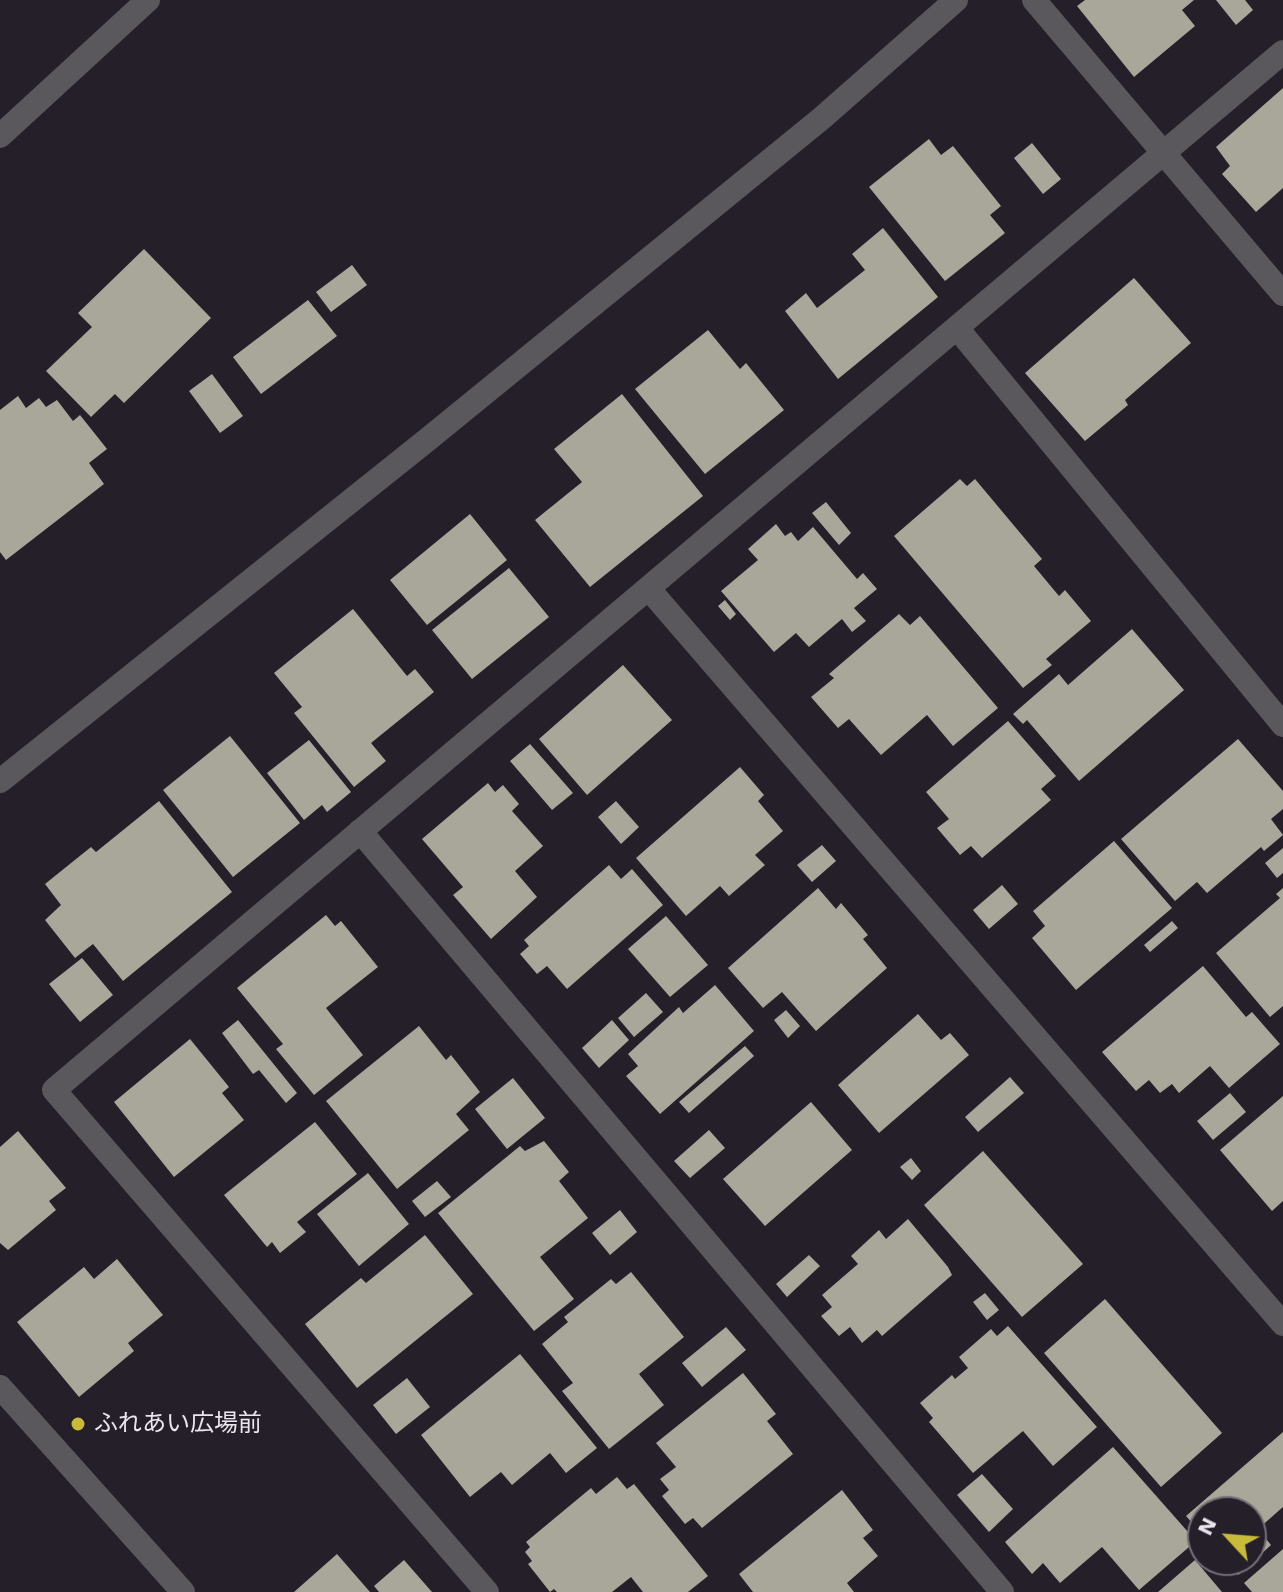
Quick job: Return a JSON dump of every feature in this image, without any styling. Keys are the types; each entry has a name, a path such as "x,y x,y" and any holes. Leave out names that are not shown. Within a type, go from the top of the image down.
{"street":[{"path":"0,136 148,0"},
{"path":"0,781 822,118 956,0"},
{"path":"1034,0 1283,294"},
{"path":"487,1592 54,1090 1283,52"},
{"path":"957,328 1283,725"},
{"path":"648,588 1283,1324"},
{"path":"360,831 1002,1592"},
{"path":"0,1387 183,1592"}],"building":[{"path":"1085,0 1194,0 1182,10 1195,26 1134,77 1077,6"},
{"path":"1216,0 1245,0 1253,10 1236,25"},
{"path":"1283,88 1283,188 1256,212 1222,174 1230,166 1216,147"},
{"path":"929,139 941,155 953,146 1001,206 990,215 1005,233 945,281 869,187"},
{"path":"1032,143 1061,179 1043,194 1014,158"},
{"path":"883,228 938,297 838,379 785,311 806,293 817,308 865,270 852,254"},
{"path":"144,249 211,318 124,403 115,394 91,417 46,371 92,327 78,313"},
{"path":"352,265 367,285 331,312 316,292"},
{"path":"1134,278 1191,343 1125,400 1128,405 1085,441 1025,373"},
{"path":"308,300 337,336 261,394 233,357"},
{"path":"708,330 740,369 746,363 784,410 705,474 635,389"},
{"path":"212,374 243,416 220,433 189,391"},
{"path":"622,394 703,496 590,587 535,520 582,482 554,449"},
{"path":"18,396 26,408 39,398 46,407 57,400 73,421 80,415 107,449 89,463 104,484 6,560 0,552 0,410"},
{"path":"960,479 967,486 975,479 1042,559 1034,566 1059,596 1065,590 1091,621 1046,659 1052,665 1023,688 894,536"},
{"path":"826,502 851,533 839,545 812,513"},
{"path":"470,514 507,560 427,625 390,580"},
{"path":"776,524 785,536 791,532 798,541 813,527 857,579 863,573 877,589 854,608 866,621 852,632 842,619 809,647 796,633 774,652 721,591 758,560 748,549"},
{"path":"509,568 549,617 472,679 432,630"},
{"path":"725,600 736,614 730,620 718,606"},
{"path":"353,609 407,676 415,669 434,692 371,743 386,761 354,787 294,713 302,707 274,673"},
{"path":"899,614 910,625 920,616 998,708 953,746 927,715 881,755 849,719 838,728 811,697 834,678 829,674"},
{"path":"1132,629 1184,690 1079,781 1027,720 1023,724 1013,714 1059,674 1068,685"},
{"path":"623,665 672,720 587,795 539,739"},
{"path":"1008,721 1056,776 1041,789 1051,800 982,858 971,846 960,855 937,828 949,819 926,792"},
{"path":"230,736 300,823 233,877 163,790"},
{"path":"1238,739 1283,791 1283,809 1271,819 1283,835 1264,851 1261,847 1207,893 1197,882 1175,901 1121,839"},
{"path":"309,740 351,792 327,812 322,805 304,820 267,773"},
{"path":"530,744 573,793 552,810 510,761"},
{"path":"740,767 764,795 758,801 783,831 755,855 765,865 729,896 720,886 686,916 636,858"},
{"path":"488,783 495,792 503,785 519,804 512,811 543,846 515,871 537,897 491,939 453,895 463,887 422,839"},
{"path":"159,801 232,892 123,981 93,944 75,958 45,920 61,905 45,884 91,847 96,852"},
{"path":"616,801 639,827 621,844 598,817"},
{"path":"1114,841 1172,908 1076,990 1032,938 1045,926 1033,911"},
{"path":"822,845 836,861 812,882 797,865"},
{"path":"1283,848 1283,873 1277,878 1265,863"},
{"path":"609,865 621,879 632,869 663,905 567,989 547,966 537,974 520,954 529,946 524,940"},
{"path":"1002,885 1018,904 989,929 973,910"},
{"path":"818,888 836,909 841,903 868,935 863,939 887,968 816,1031 782,992 763,1008 728,968"},
{"path":"1283,888 1283,1006 1270,1017 1216,953 1280,898 1276,894"},
{"path":"326,915 335,926 341,921 378,967 326,1008 363,1055 314,1095 276,1049 283,1044 237,988"},
{"path":"666,916 708,965 670,997 628,949"},
{"path":"1172,921 1178,928 1150,952 1144,945"},
{"path":"82,958 113,995 80,1022 49,984"},
{"path":"1203,966 1246,1017 1252,1012 1280,1044 1229,1088 1210,1066 1179,1093 1172,1084 1160,1093 1149,1080 1136,1091 1102,1052"},
{"path":"715,985 754,1031 660,1114 626,1076 638,1066 628,1054 679,1007 683,1013"},
{"path":"646,993 663,1012 634,1037 618,1018"},
{"path":"786,1010 800,1026 788,1038 774,1020"},
{"path":"918,1014 941,1040 950,1033 969,1055 879,1133 838,1085"},
{"path":"238,1020 297,1093 286,1103 259,1070 253,1074 222,1033"},
{"path":"612,1020 629,1040 599,1068 582,1048"},
{"path":"419,1026 446,1060 451,1055 480,1092 456,1114 469,1130 397,1189 326,1101"},
{"path":"190,1039 229,1087 222,1093 244,1120 174,1177 114,1102"},
{"path":"745,1046 754,1056 689,1113 679,1102"},
{"path":"1010,1077 1024,1093 978,1132 965,1117"},
{"path":"513,1078 545,1118 507,1149 475,1109"},
{"path":"1230,1093 1246,1112 1213,1140 1197,1121"},
{"path":"1283,1096 1283,1201 1272,1211 1220,1150"},
{"path":"811,1102 852,1150 765,1226 723,1179"},
{"path":"315,1122 357,1174 297,1222 306,1232 280,1253 272,1242 267,1247 224,1195"},
{"path":"709,1130 725,1148 690,1178 674,1161"},
{"path":"18,1131 66,1188 49,1201 56,1210 8,1250 0,1243 0,1147"},
{"path":"544,1141 569,1172 559,1181 588,1218 540,1257 574,1299 534,1331 438,1213 520,1146 525,1151"},
{"path":"983,1151 1083,1264 1022,1317 924,1205"},
{"path":"911,1158 921,1171 912,1180 900,1167"},
{"path":"368,1173 409,1224 359,1266 317,1214"},
{"path":"437,1181 451,1197 425,1217 412,1201"},
{"path":"620,1210 637,1232 610,1255 592,1233"},
{"path":"908,1219 952,1275 882,1336 877,1330 862,1343 850,1327 839,1336 821,1316 832,1307 822,1295 858,1264 851,1256 879,1230 886,1239"},
{"path":"425,1235 473,1294 357,1388 305,1324 361,1278 366,1283"},
{"path":"809,1255 820,1266 787,1297 776,1284"},
{"path":"117,1259 163,1315 128,1343 134,1351 79,1397 17,1322 84,1267 94,1279"},
{"path":"631,1272 684,1337 639,1374 664,1405 609,1449 562,1391 573,1383 542,1344 568,1322 564,1317 611,1279 616,1284"},
{"path":"985,1293 999,1310 987,1320 973,1302"},
{"path":"1105,1299 1222,1433 1161,1487 1044,1353"},
{"path":"1008,1326 1097,1427 1053,1466 1023,1431 973,1473 929,1422 933,1418 920,1403 952,1375 955,1379 968,1368 959,1357 991,1329 997,1336"},
{"path":"726,1327 746,1350 702,1387 682,1363"},
{"path":"520,1354 597,1448 566,1473 550,1453 512,1485 501,1472 470,1497 421,1435"},
{"path":"743,1373 776,1414 767,1421 793,1454 702,1528 693,1518 685,1524 662,1496 669,1490 660,1479 676,1467 656,1443"},
{"path":"407,1378 430,1407 396,1434 373,1405"},
{"path":"1283,1432 1283,1507 1267,1521 1267,1496 1209,1496"},
{"path":"1113,1447 1187,1531 1187,1549 1139,1590 1102,1547 1060,1583 1043,1563 1032,1574 1005,1542"},
{"path":"982,1474 1013,1509 989,1532 957,1495"},
{"path":"617,1477 627,1489 634,1484 708,1576 688,1592 643,1592 631,1577 612,1592 557,1592 554,1589 550,1592 528,1564 532,1561 525,1552 530,1547 526,1542 591,1488 596,1494"},
{"path":"842,1490 873,1530 863,1538 878,1556 847,1583 854,1592 753,1592 739,1574"},
{"path":"1283,1549 1283,1592 1252,1592 1244,1583 1252,1576 1267,1576 1267,1563"},
{"path":"337,1554 370,1592 294,1592"},
{"path":"404,1560 432,1592 379,1592 374,1586"},
{"path":"1187,1567 1187,1576 1208,1576 1222,1592 1158,1592"}],"place":[{"name":"ふれあい広場前","path":"78,1424"}]}
